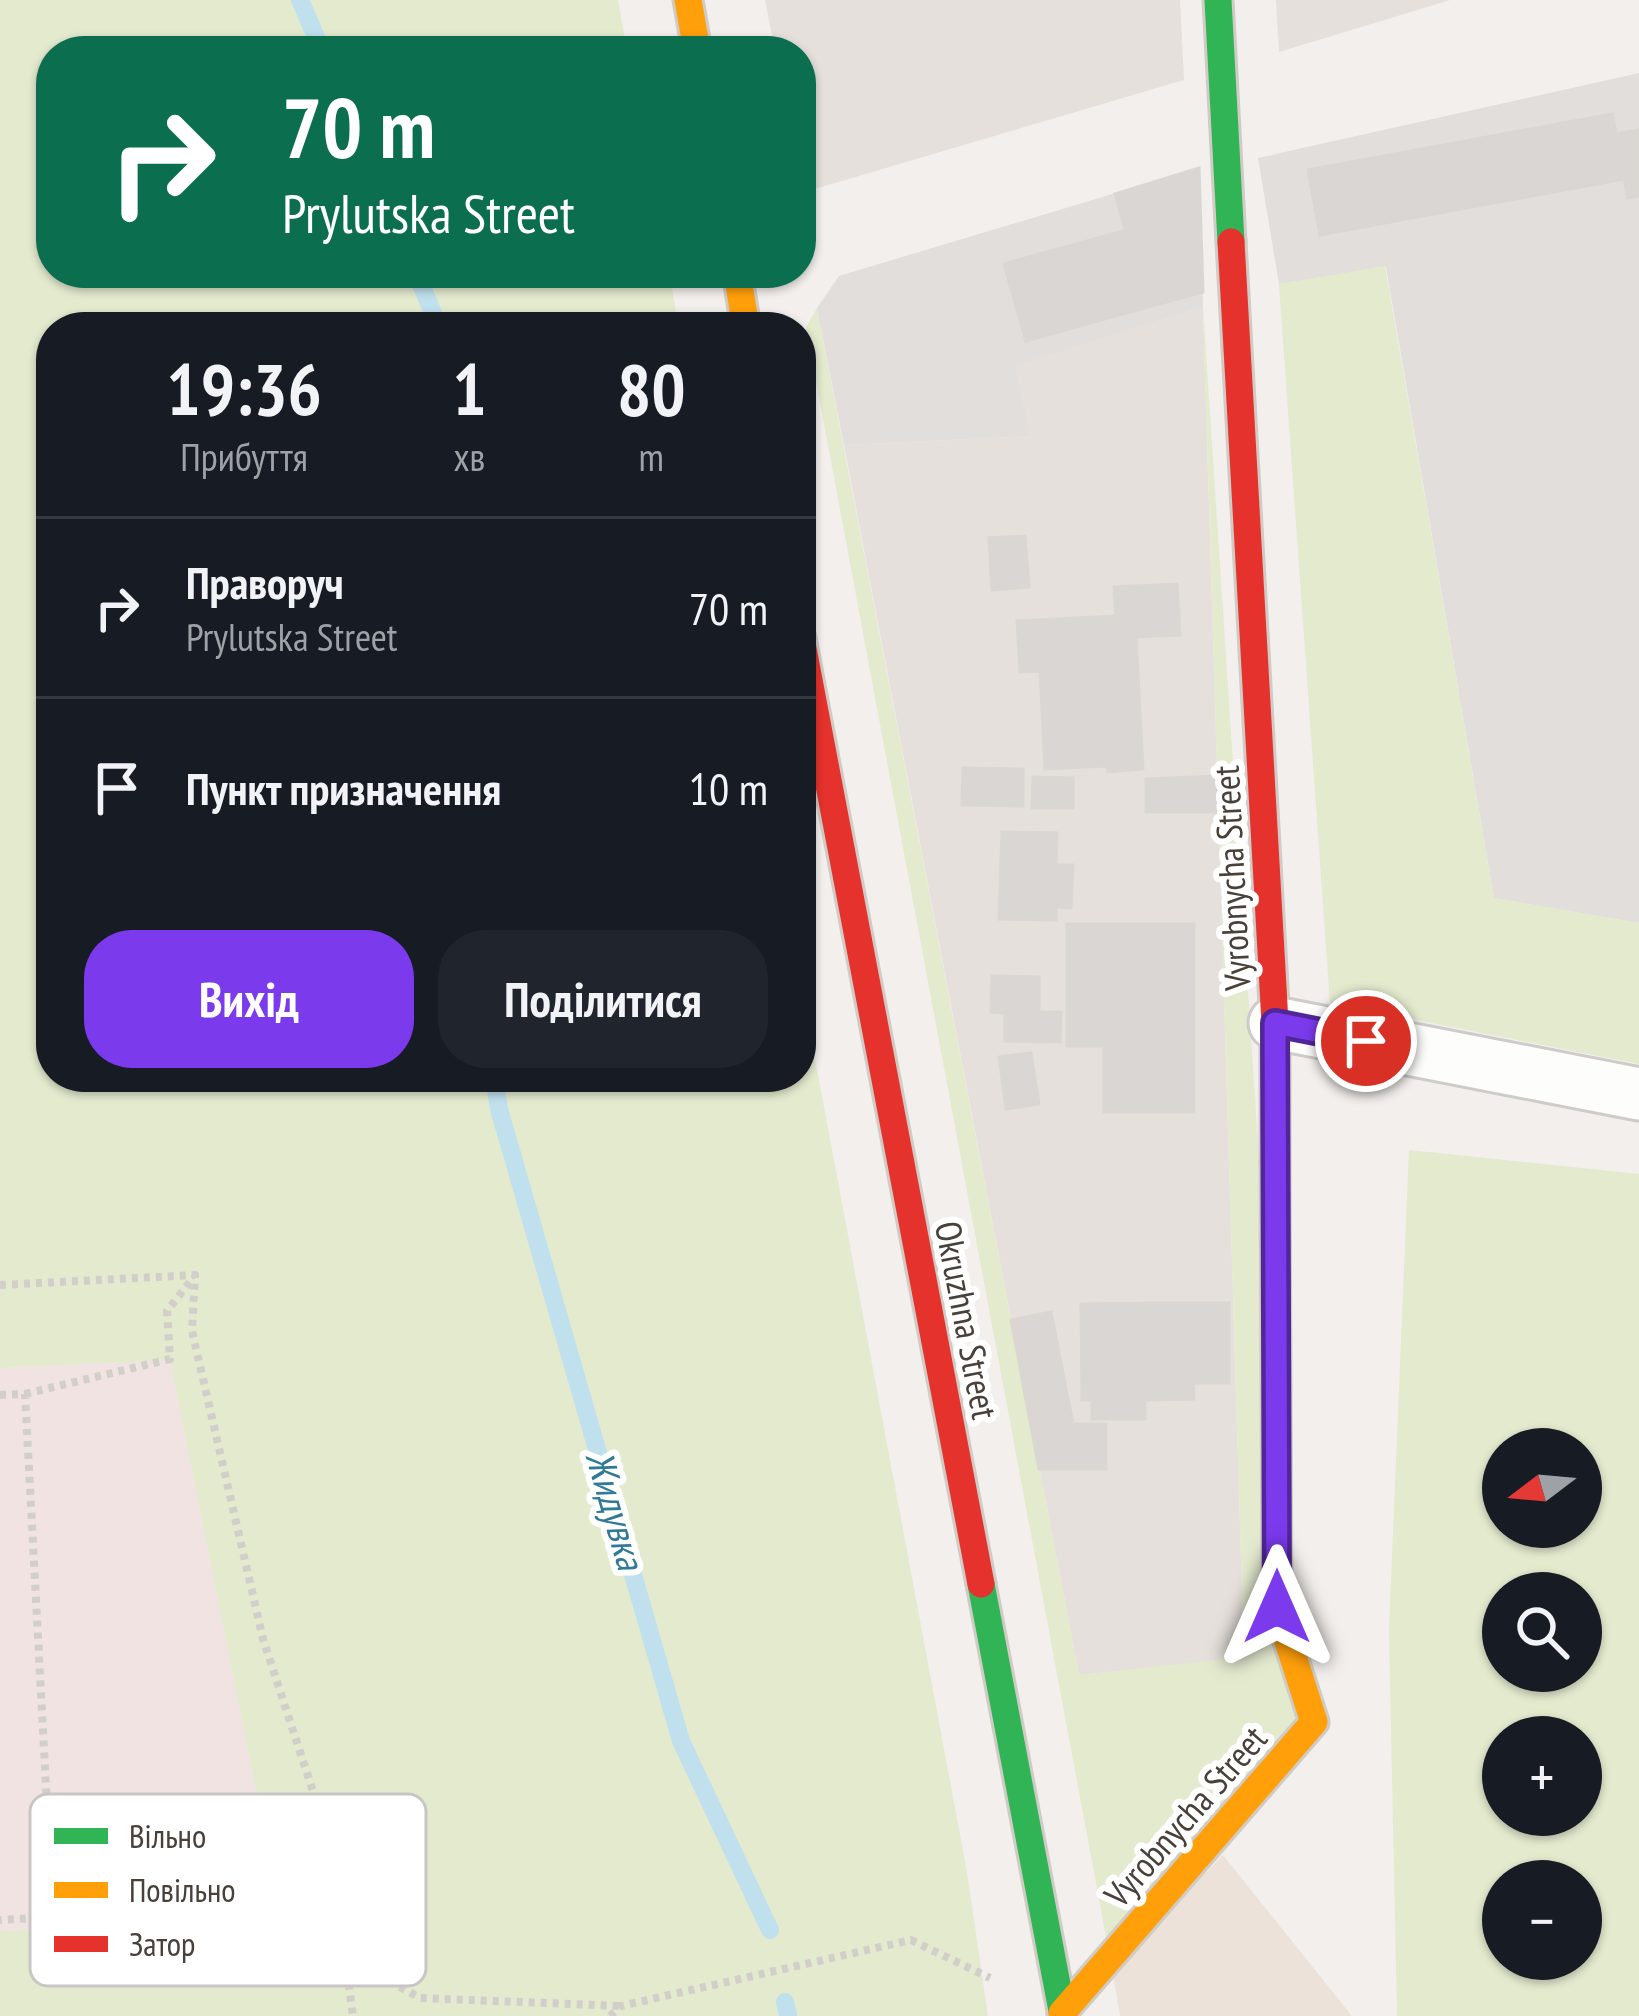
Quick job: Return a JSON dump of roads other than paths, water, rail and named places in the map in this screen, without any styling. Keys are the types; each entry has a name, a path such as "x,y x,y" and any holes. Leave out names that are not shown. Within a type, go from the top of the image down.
{"street":[{"path":"688,0 694,36"},
{"name":"Vyrobnycha Street","path":"1062,2015 1314,1721 1277,1607 1275,1023 1219,0"},
{"name":"Okruzhna Street","path":"816,717 1062,2015"},
{"path":"1275,1023 1639,1094"}],"waterway":[{"name":"Жидувка","path":"300,0 316,36"},
{"name":"Жидувка","path":"422,288 433,312"},
{"name":"Жидувка","path":"496,1092 681,1741 770,1930"},
{"name":"Жидувка","path":"785,2002 788,2016"}]}
